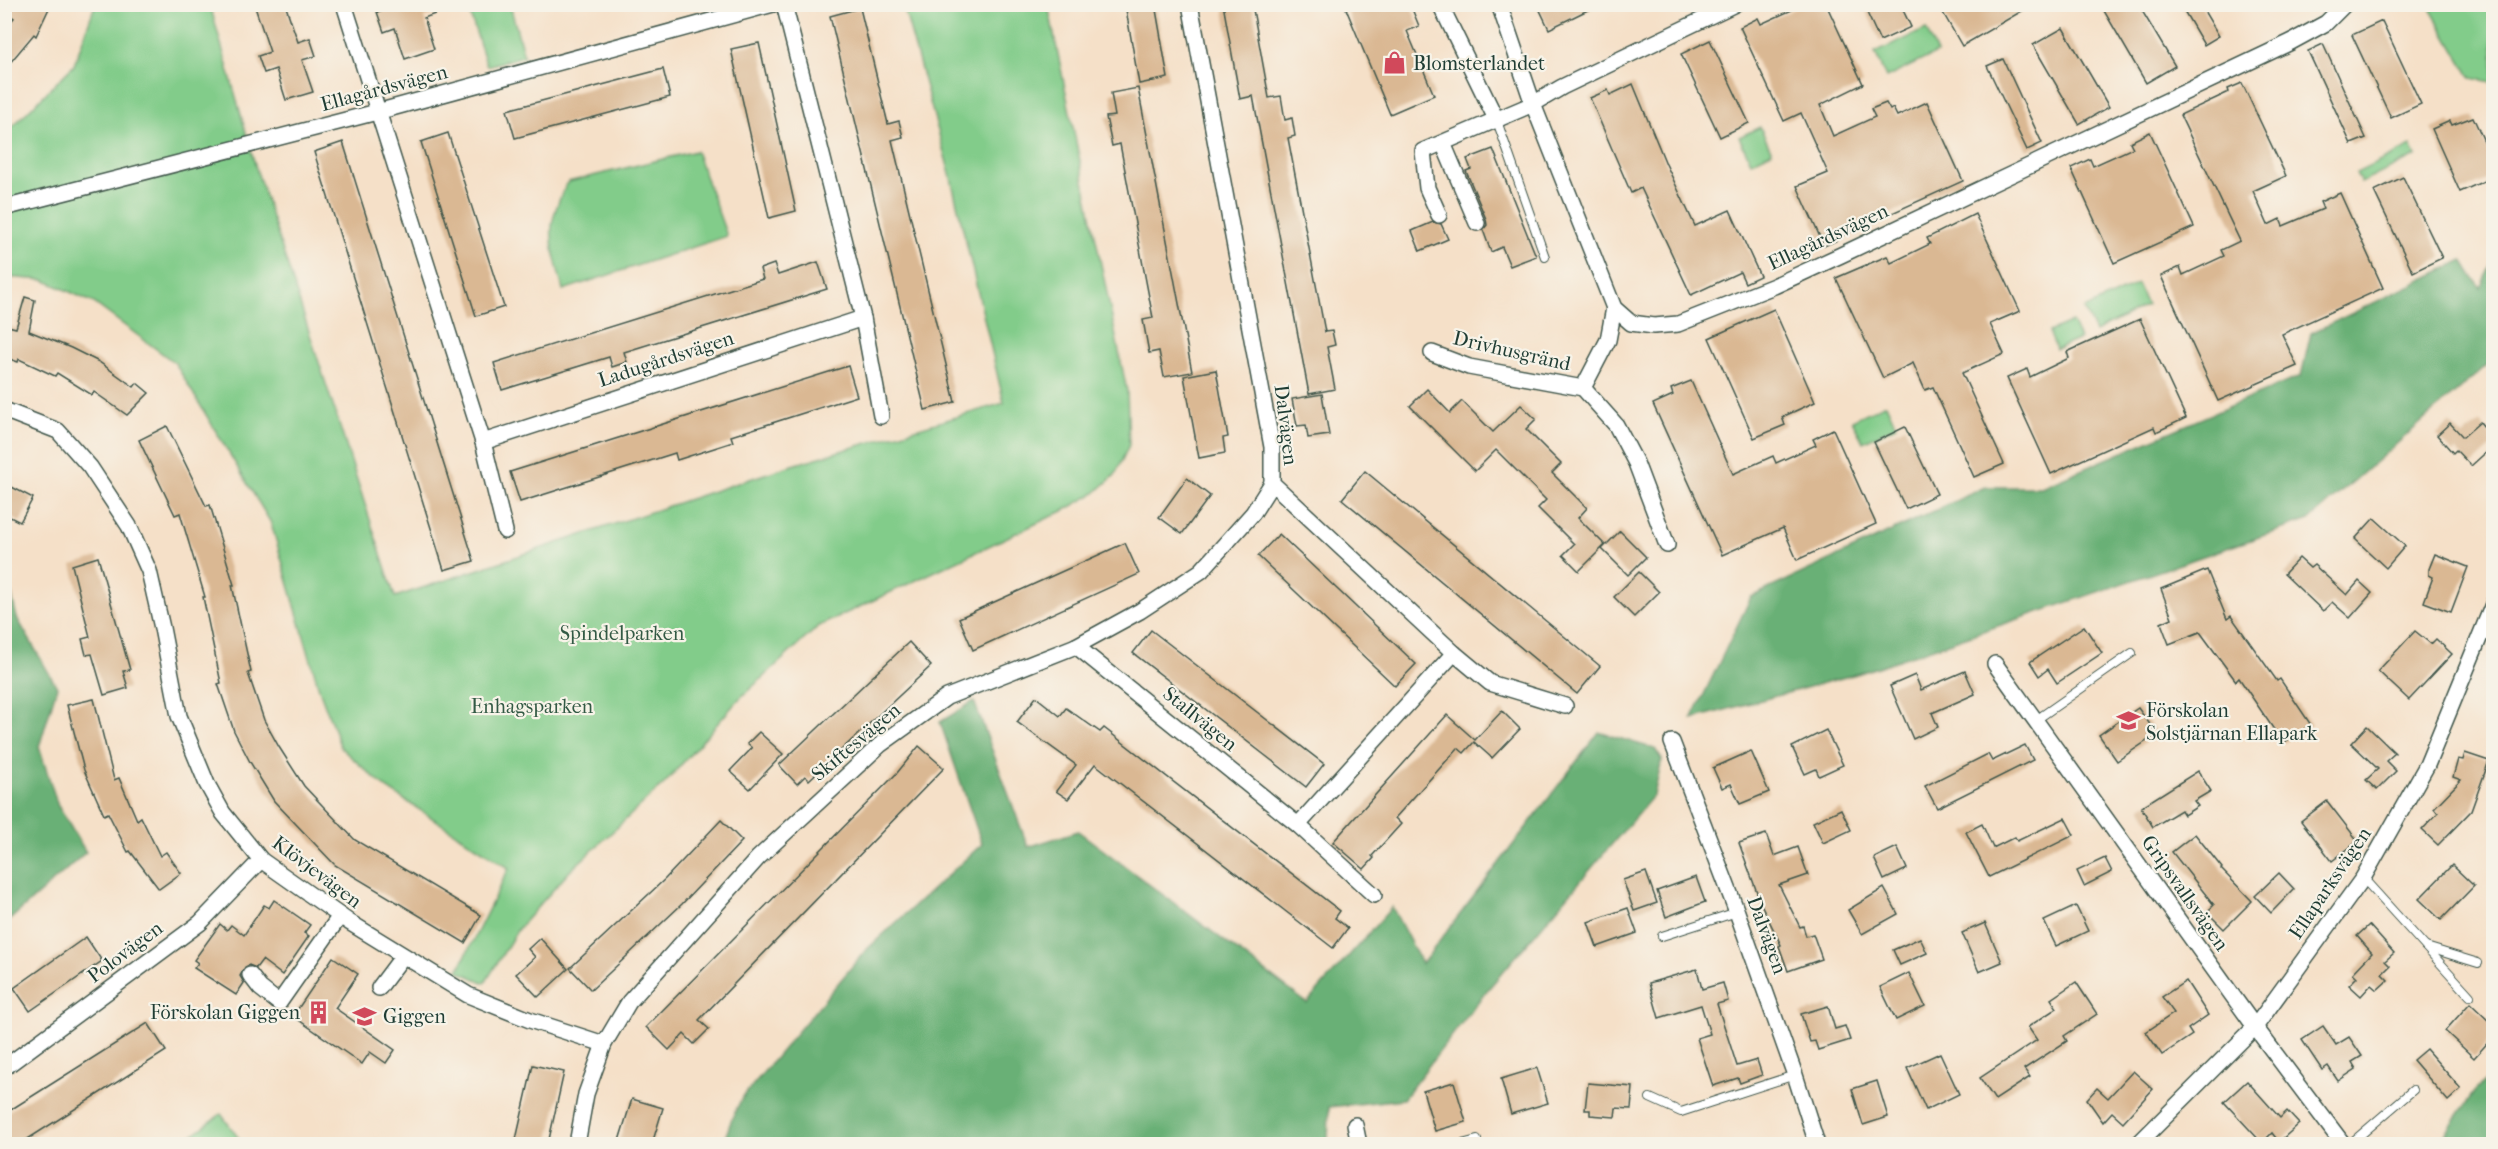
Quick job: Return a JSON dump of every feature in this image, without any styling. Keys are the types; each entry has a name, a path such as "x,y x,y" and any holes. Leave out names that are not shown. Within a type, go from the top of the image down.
{"street":[{"path":"344,4 483,441 505,531"},
{"name":"Ellagårdsvägen","path":"4,208 377,112 773,4"},
{"path":"784,4 863,318 881,416"},
{"name":"Dalvägen","path":"1190,4 1272,447 1272,483 1454,653 1490,683 1565,706"},
{"path":"1440,4 1497,121"},
{"path":"1499,4 1533,104 1614,308"},
{"path":"1439,215 1427,188 1423,151 1497,121 1562,87 1735,4"},
{"name":"Ellagårdsvägen","path":"1614,308 1631,323 1654,326 1678,324 1774,286 2291,42 2326,22 2345,4"},
{"path":"1443,143 1477,223"},
{"name":"Drivhusgränd","path":"1584,388 1608,340 1614,308"},
{"name":"Ladugårdsvägen","path":"483,441 863,318"},
{"name":"Drivhusgränd","path":"1432,353 1469,367 1584,388 1616,424 1636,463 1667,545"},
{"name":"Klövjevägen","path":"4,410 58,431 90,467 129,526 148,571 179,716 207,784 224,813 261,860 340,916 468,995 530,1020 604,1044"},
{"name":"Skiftesvägen","path":"577,1144 586,1094 604,1044 629,1002 758,858 880,745 947,697 1076,646 1140,611 1201,571 1253,513 1272,483"},
{"name":"Ellaparksvägen","path":"2138,1144 2255,1027 2363,878 2427,765 2493,602"},
{"name":"Stallvägen","path":"1076,646 1298,825 1374,895"},
{"path":"1298,825 1454,653"},
{"name":"Gripsvallsvägen","path":"1995,664 2255,1027 2343,1144"},
{"name":"Dalvägen","path":"1672,742 1737,912 1817,1144"},
{"name":"Polovägen","path":"4,1068 200,923 261,860"},
{"path":"250,975 260,988 279,1003 340,916"},
{"path":"379,988 403,956"},
{"path":"1355,1125 1359,1144"}],"lane":[{"path":"1497,121 1545,257"},
{"path":"2036,720 2132,652"},
{"path":"2363,878 2470,996"},
{"path":"1662,936 1737,912"},
{"path":"2424,946 2478,963"},
{"path":"1650,1098 1681,1112 1795,1075"},
{"path":"2350,1144 2413,1090"},
{"path":"1462,1144 1477,1140"}],"green space":[{"name":"Enhagsparken","path":"95,5 210,5 256,168 395,597 786,467 1004,403 950,174 903,5 1048,5 1127,391 1129,445 1115,475 1095,493 1065,510 819,626 739,699 666,782 570,871 518,929 485,983 458,971 509,868 386,788 341,748 320,692 271,523 175,363 94,303 44,280 5,277 5,134 74,65"},
{"path":"467,5 510,5 524,56 487,66"},
{"path":"2428,5 2493,5 2493,82 2471,78"},
{"path":"1926,29 1937,53 1886,78 1875,53"},
{"path":"1760,127 1772,152 1751,162 1739,137"},
{"path":"2411,146 2416,156 2361,183 2356,173"},
{"path":"696,151 727,236 563,290 553,247 552,224 568,182"},
{"path":"2463,260 2480,288 2493,261 2493,360 2309,520 1860,673 1692,719 1751,597 1985,487 2041,487 2301,376 2311,333"},
{"path":"2137,284 2147,305 2095,332 2084,309"},
{"path":"2072,322 2080,339 2056,349 2049,332"},
{"path":"1886,404 1896,426 1863,442 1852,420"},
{"path":"5,568 17,618 57,687 39,747 58,806 86,852 5,924"},
{"path":"974,701 1028,847 1078,831 1307,1003 1392,907 1422,964 1599,732 1655,749 1662,760 1654,795 1484,994 1403,1099 1329,1107 1328,1144 723,1144 742,1098 865,951 982,844 940,722"},
{"path":"2493,1073 2493,1144 2438,1144 2474,1092"},
{"path":"221,1114 243,1144 180,1144"}],"building":[{"path":"4,4 51,4 36,36 34,34 4,70 4,29 14,18 4,11"},
{"path":"254,4 285,4 298,42 310,38 316,56 302,60 313,92 286,100 276,69 264,73 258,56 270,52"},
{"path":"387,4 454,4 454,7 424,18 434,49 405,59 395,28 384,32 377,12 388,8"},
{"path":"1125,4 1155,4 1168,78 1139,84"},
{"path":"1223,4 1252,4 1269,98 1281,96 1285,120 1292,118 1295,136 1288,138 1325,332 1332,331 1335,345 1327,347 1335,389 1309,394 1253,96 1240,99"},
{"name":"Blomsterlandet","path":"1344,4 1410,4 1419,26 1407,31 1434,95 1390,114"},
{"path":"1537,4 1600,4 1549,29"},
{"path":"1805,4 1826,4 1863,84 1820,105 1833,136 1875,117 1871,109 1886,103 1890,110 1893,108 1897,116 1927,102 1963,181 1824,246 1797,186 1828,173 1801,113 1784,121 1740,27 1758,18 1761,24"},
{"path":"1863,4 1900,4 1911,27 1880,41"},
{"path":"1938,4 2034,4 1962,46"},
{"path":"2100,4 2138,4 2175,66 2146,83"},
{"path":"2180,4 2200,4 2219,36 2204,45"},
{"path":"860,8 888,124 899,121 903,137 892,140 955,402 925,410 830,16"},
{"path":"2382,21 2421,104 2391,118 2352,35"},
{"path":"2063,28 2109,107 2079,124 2033,45"},
{"path":"1710,40 1749,123 1720,137 1681,54"},
{"path":"759,43 796,211 769,218 731,49"},
{"path":"2323,44 2366,138 2351,144 2308,51"},
{"path":"2003,59 2042,143 2027,150 1987,66"},
{"path":"663,69 670,97 515,138 507,110"},
{"path":"2242,83 2286,176 2253,191 2268,225 2280,219 2283,226 2323,209 2320,202 2340,193 2383,288 2282,334 2297,366 2218,401 2161,276 2180,267 2183,275 2224,256 2221,250 2240,241 2180,115 2229,92 2228,89"},
{"path":"1633,84 1695,226 1730,210 1760,276 1745,283 1740,272 1691,295 1641,188 1631,193 1590,98 1608,90 1610,95"},
{"path":"1138,88 1192,372 1164,377 1159,351 1149,353 1143,320 1153,318 1120,144 1112,146 1106,117 1115,116 1111,93"},
{"path":"2473,117 2493,161 2493,177 2460,192 2432,129 2450,121 2452,125"},
{"path":"2150,132 2194,227 2114,263 2071,168 2090,159 2093,166 2133,148 2130,142"},
{"path":"448,133 504,307 476,316 421,142"},
{"path":"343,142 474,561 444,570 314,152"},
{"path":"1493,149 1536,256 1510,266 1502,247 1491,252 1483,230 1487,225 1486,219 1466,171 1471,169 1467,159"},
{"path":"2403,177 2442,258 2413,272 2374,191"},
{"path":"1975,214 2020,311 1990,324 2004,354 1962,373 2004,464 1974,477 1933,387 1925,390 1913,363 1883,378 1836,278 1887,256 1891,263 1930,244 1927,238"},
{"path":"1433,222 1441,224 1448,239 1420,251 1412,231"},
{"path":"818,262 827,289 624,352 627,362 612,367 609,357 502,390 494,363 763,279 760,269 774,264 778,275"},
{"path":"25,297 35,300 29,331 99,362 134,387 137,383 149,393 127,415 94,392 92,395 57,373 55,376 19,359 18,362 4,357 4,325 16,328"},
{"path":"1774,309 1815,402 1782,417 1785,425 1754,438 1709,338"},
{"path":"2140,319 2186,418 2156,432 2154,427 2051,474 2007,378 2027,369 2030,377 2069,358 2067,352"},
{"path":"848,366 857,396 731,436 733,442 677,460 675,453 520,502 510,472"},
{"path":"1216,370 1228,437 1223,438 1225,453 1199,458 1184,376"},
{"path":"1691,381 1733,474 1773,456 1776,463 1816,445 1813,439 1833,429 1876,524 1797,560 1783,528 1722,555 1653,404 1673,395 1671,389"},
{"path":"1427,389 1450,413 1462,401 1493,432 1521,405 1536,419 1526,429 1561,464 1552,473 1587,508 1578,518 1605,545 1579,571 1563,555 1574,544 1538,508 1546,500 1496,450 1475,471 1410,406"},
{"path":"1322,394 1329,435 1308,438 1306,425 1297,426 1292,399"},
{"path":"2480,422 2493,438 2493,446 2471,466 2456,450 2453,453 2437,435 2450,423 2463,437"},
{"path":"167,426 206,506 210,505 234,585 232,585 251,672 248,673 264,720 279,747 304,786 355,840 481,915 465,943 335,865 274,801 250,762 234,731 218,684 221,683 203,597 205,597 180,513 175,515 139,440"},
{"path":"1905,427 1937,494 1906,509 1874,442"},
{"path":"1365,471 1600,666 1577,694 1342,499"},
{"path":"1187,478 1210,496 1182,534 1159,517"},
{"path":"4,483 33,498 20,522 4,514"},
{"path":"2374,518 2405,546 2386,568 2355,539"},
{"path":"1620,531 1646,557 1628,575 1602,549"},
{"path":"1279,534 1416,664 1395,686 1258,556"},
{"path":"1125,543 1139,574 973,650 959,618"},
{"path":"2435,554 2468,567 2451,612 2424,602 2433,577 2429,575 2429,569"},
{"path":"98,557 130,670 123,671 128,688 104,695 92,654 86,655 82,639 90,637 72,565"},
{"path":"2299,558 2310,568 2314,565 2347,595 2359,581 2372,593 2350,618 2332,602 2323,611 2284,574"},
{"path":"2207,570 2227,619 2231,616 2277,681 2280,679 2311,725 2283,743 2239,678 2236,681 2200,632 2169,644 2161,623 2172,618 2161,589"},
{"path":"1639,572 1659,592 1634,617 1614,597"},
{"path":"2084,626 2102,653 2057,683 2048,669 2039,676 2030,662"},
{"path":"1151,630 1324,764 1306,787 1133,653"},
{"path":"2415,631 2431,644 2436,639 2452,654 2409,700 2378,671"},
{"path":"909,642 931,666 809,780 805,776 797,784 779,765"},
{"path":"1965,671 1975,694 1932,713 1938,727 1913,739 1890,686 1915,675 1921,690"},
{"path":"1036,697 1060,716 1066,708 1100,732 1104,728 1340,911 1335,918 1348,928 1333,948 1095,764 1068,799 1056,791 1076,765 1017,722"},
{"path":"94,699 114,780 119,778 137,820 141,817 160,856 166,852 181,873 159,889 130,851 128,852 108,813 104,815 84,770 67,705"},
{"path":"2138,708 2157,734 2117,761 2099,735"},
{"path":"1502,711 1520,729 1492,758 1474,742 1464,753 1458,748 1395,818 1401,824 1372,856 1374,858 1364,869 1333,842 1447,715 1475,740"},
{"path":"2367,726 2395,753 2386,761 2396,771 2377,790 2366,780 2378,769 2351,743"},
{"path":"1826,730 1843,765 1819,776 1816,769 1805,774 1792,747"},
{"path":"759,732 783,754 750,789 730,771 752,748 747,744"},
{"path":"2025,745 2033,760 1937,808 1925,786 1988,754 1992,761"},
{"path":"919,746 944,768 699,1020 709,1029 694,1044 684,1034 669,1050 646,1027 897,773"},
{"path":"1751,751 1769,792 1740,804 1731,784 1722,788 1713,768"},
{"path":"2465,753 2489,761 2471,811 2438,845 2422,830 2438,813 2434,808 2461,780 2453,777 2458,759 2463,760"},
{"path":"2198,771 2211,791 2194,801 2198,806 2184,815 2181,810 2153,827 2141,807"},
{"path":"2327,801 2358,841 2332,861 2301,821"},
{"path":"1841,809 1851,830 1823,843 1813,822"},
{"path":"2065,818 2074,835 1989,877 1966,832 1982,824 1993,848 2015,837 2017,841"},
{"path":"721,820 742,841 682,904 591,990 570,968 665,879"},
{"path":"1766,834 1774,856 1798,847 1808,875 1779,885 1800,927 1803,926 1806,936 1813,934 1822,959 1788,971 1779,946 1781,945 1762,906 1739,843"},
{"path":"2195,834 2221,869 2252,901 2224,929 2207,912 2214,905 2172,852"},
{"path":"1897,847 1907,869 1884,880 1874,858"},
{"path":"2105,858 2112,872 2084,886 2077,871"},
{"path":"2452,865 2474,886 2441,920 2419,899"},
{"path":"1646,872 1657,903 1634,911 1623,880"},
{"path":"2279,873 2294,889 2271,913 2255,896"},
{"path":"1696,877 1705,902 1666,917 1657,891"},
{"path":"1884,888 1898,914 1862,934 1848,910"},
{"path":"274,900 310,925 304,933 309,936 282,975 262,960 256,968 249,965 245,967 240,976 244,983 236,995 194,968 198,963 194,960 220,924 227,930 231,925 244,935 264,905 269,908"},
{"path":"2076,906 2088,931 2056,946 2044,921"},
{"path":"1628,908 1637,933 1597,947 1588,922"},
{"path":"1985,923 2002,962 1979,972 1962,933"},
{"path":"2369,925 2394,953 2385,961 2390,966 2382,974 2388,980 2377,990 2371,985 2361,996 2349,985 2357,977 2353,973 2372,953 2357,936"},
{"path":"86,937 102,961 30,1011 14,988"},
{"path":"540,938 568,969 538,997 516,974 535,957 528,949"},
{"path":"1920,938 1927,953 1900,965 1893,950"},
{"name":"Förskolan Giggen","path":"333,957 358,974 335,1008 395,1050 386,1063 370,1052 362,1064 293,1016"},
{"path":"1697,969 1702,989 1723,983 1728,1001 1717,1004 1737,1066 1757,1060 1762,1075 1740,1083 1738,1078 1713,1086 1697,1038 1710,1034 1701,1005 1659,1018 1649,983"},
{"path":"1909,973 1925,1006 1896,1020 1880,987"},
{"path":"2186,981 2208,1015 2188,1029 2192,1035 2162,1055 2146,1032 2174,1013 2162,997"},
{"path":"2076,982 2097,1014 2064,1036 2067,1041 2024,1069 2030,1077 1995,1100 1980,1078 2037,1040 2028,1027 2057,1008 2051,999"},
{"path":"2470,1003 2493,1025 2493,1037 2474,1058 2445,1031"},
{"path":"1828,1006 1835,1029 1845,1026 1850,1040 1818,1050 1815,1041 1810,1042 1801,1014"},
{"path":"148,1023 166,1051 20,1144 4,1144 4,1114"},
{"path":"2323,1026 2336,1045 2349,1037 2362,1056 2352,1062 2356,1069 2338,1081 2328,1066 2322,1070 2302,1040"},
{"path":"2426,1049 2461,1089 2448,1101 2413,1060"},
{"path":"1940,1053 1959,1094 1926,1110 1907,1068"},
{"path":"533,1065 564,1072 548,1144 515,1144"},
{"path":"1537,1068 1548,1103 1511,1114 1501,1079"},
{"path":"2133,1071 2153,1089 2123,1122 2112,1112 2103,1122 2087,1099 2097,1088 2108,1098"},
{"path":"1877,1081 1888,1117 1863,1125 1852,1089"},
{"path":"2247,1081 2280,1118 2287,1111 2299,1124 2279,1142 2272,1133 2262,1143 2224,1102"},
{"path":"1454,1082 1466,1122 1435,1131 1423,1091"},
{"path":"1588,1083 1633,1087 1631,1109 1616,1108 1615,1117 1590,1115 1590,1110 1585,1110"},
{"path":"632,1099 663,1108 652,1144 618,1144"}],"place":[{"name":"Blomsterlandet","path":"1395,63"},
{"name":"Förskolan Solstjärnan Ellapark","path":"2128,721"},
{"name":"Förskolan Giggen","path":"318,1012"},
{"name":"Giggen","path":"365,1016"}],"park label":[{"name":"Spindelparken","path":"622,633"}]}
